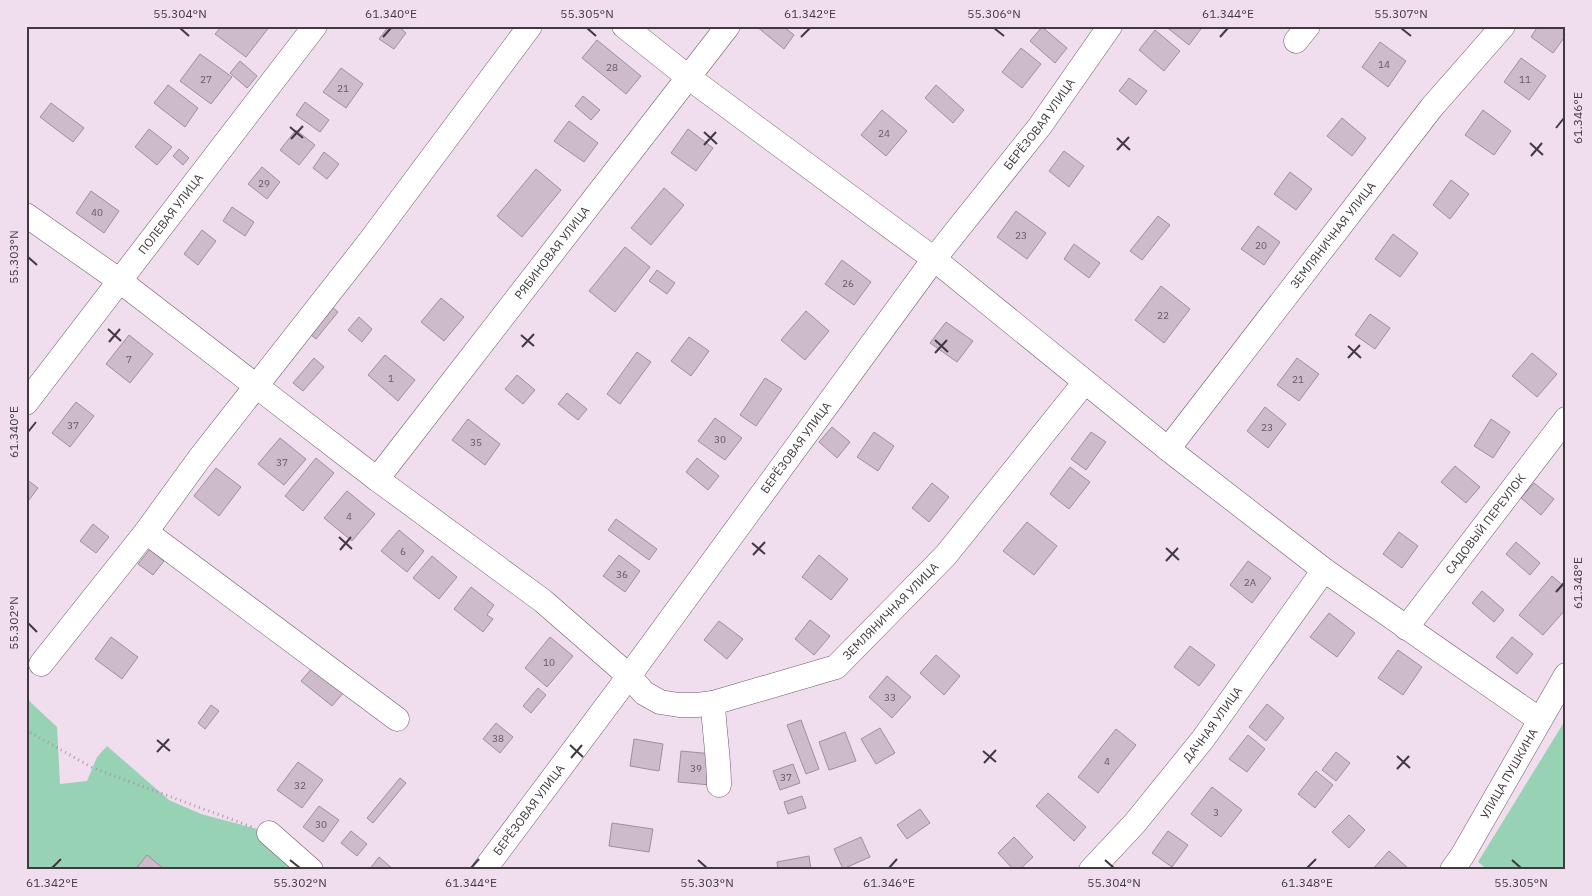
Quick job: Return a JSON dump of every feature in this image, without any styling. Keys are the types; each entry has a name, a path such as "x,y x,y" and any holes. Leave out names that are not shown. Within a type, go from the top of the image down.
{"street":[{"name":"ПОЛЕВАЯ УЛИЦА","path":"26,402 315,26"},
{"path":"41,664 146,532 199,459 370,241 530,26"},
{"path":"624,26 688,77 934,260 1168,449 1324,570 1540,720"},
{"name":"РЯБИНОВАЯ УЛИЦА","path":"377,479 728,26"},
{"name":"БЕРЁЗОВАЯ УЛИЦА","path":"484,870 629,676 934,260 1040,126 1110,26"},
{"name":"ЗЕМЛЯНИЧНАЯ УЛИЦА","path":"1168,449 1432,107 1503,26"},
{"name":"ЗЕМЛЯНИЧНАЯ УЛИЦА","path":"26,215 120,281 377,479 543,601 629,676 644,693 660,702 678,705 712,704 836,667 946,555 1085,382"},
{"name":"САДОВЫЙ ПЕРЕУЛОК","path":"1406,628 1566,419"},
{"path":"146,532 397,719"},
{"name":"ДАЧНАЯ УЛИЦА","path":"1091,870 1135,823 1203,739 1324,570"},
{"name":"УЛИЦА ПУШКИНА","path":"1452,870 1462,856 1566,675"},
{"path":"712,704 714,735 719,758 719,785"},
{"path":"270,833 311,870"}],"path":[{"path":"26,730 94,768 270,833"}],"green space":[{"path":"26,698 57,727 60,784 87,781 97,757 107,746 169,800 201,814 257,829 295,861 289,870 26,870"},
{"path":"1566,719 1566,870 1488,870 1478,862"}],"building":[{"path":"222,26 270,26 246,57 215,34"},
{"path":"389,26 398,26 406,33 394,49 379,39"},
{"path":"756,26 783,26 794,35 784,49"},
{"path":"1165,26 1203,26 1189,45"},
{"path":"1538,26 1564,26 1566,28 1566,35 1553,53 1531,37"},
{"path":"1042,27 1067,48 1055,63 1030,41"},
{"path":"1155,30 1180,51 1164,71 1139,50"},
{"path":"597,40 641,76 626,94 582,58"},
{"path":"1380,42 1406,61 1388,87 1362,67"},
{"path":"1021,48 1041,64 1022,88 1002,72"},
{"path":"200,54 232,77 211,104 180,81"},
{"path":"1521,58 1546,76 1529,100 1504,82"},
{"path":"240,61 257,76 247,88 230,73"},
{"path":"341,68 363,84 346,108 323,92"},
{"path":"1129,78 1147,91 1136,105 1119,91"},
{"path":"168,85 198,108 185,127 154,103"},
{"path":"936,85 964,110 953,123 925,98"},
{"path":"583,96 600,110 591,120 575,106"},
{"path":"305,102 329,120 320,132 296,115"},
{"path":"51,103 84,128 73,142 40,117"},
{"path":"882,110 907,131 886,156 861,135"},
{"path":"1483,110 1511,131 1494,155 1465,135"},
{"path":"1342,118 1366,138 1352,156 1327,136"},
{"path":"569,121 598,143 584,162 554,141"},
{"path":"149,129 172,147 157,165 135,147"},
{"path":"688,129 713,148 696,171 671,153"},
{"path":"296,130 315,145 299,165 280,150"},
{"path":"179,149 189,158 183,165 173,156"},
{"path":"1064,151 1084,166 1069,187 1049,171"},
{"path":"324,152 339,164 327,179 313,168"},
{"path":"262,167 280,182 267,199 248,184"},
{"path":"536,169 561,190 522,237 497,216"},
{"path":"1290,172 1312,189 1296,210 1274,194"},
{"path":"1451,180 1469,194 1450,219 1433,205"},
{"path":"664,188 684,205 651,245 631,228"},
{"path":"91,191 119,211 104,233 76,213"},
{"path":"232,207 254,222 245,236 223,221"},
{"path":"1016,211 1046,233 1027,259 997,237"},
{"path":"1158,216 1170,225 1142,260 1130,251"},
{"path":"1258,226 1280,242 1264,265 1241,249"},
{"path":"202,230 216,241 198,265 184,254"},
{"path":"1393,234 1418,253 1400,277 1375,259"},
{"path":"1074,244 1100,263 1089,278 1064,259"},
{"path":"625,247 650,267 615,312 589,291"},
{"path":"842,260 871,282 854,305 825,284"},
{"path":"657,270 675,283 667,294 649,281"},
{"path":"1161,286 1190,309 1164,343 1135,320"},
{"path":"441,298 464,317 444,341 421,322"},
{"path":"327,303 338,312 316,339 305,330"},
{"path":"806,311 829,331 805,360 781,340"},
{"path":"1370,314 1390,328 1375,349 1355,335"},
{"path":"359,317 372,329 362,342 348,330"},
{"path":"946,322 973,341 957,362 930,343"},
{"path":"129,335 153,354 130,383 106,364"},
{"path":"689,337 709,351 691,376 671,361"},
{"path":"637,352 651,362 620,404 607,394"},
{"path":"1532,353 1557,374 1537,397 1512,376"},
{"path":"385,355 415,380 398,401 368,375"},
{"path":"314,358 324,367 303,391 293,383"},
{"path":"1297,358 1319,374 1299,401 1277,385"},
{"path":"517,375 535,390 523,404 505,389"},
{"path":"765,378 782,389 756,426 740,415"},
{"path":"567,393 587,409 578,420 558,404"},
{"path":"76,402 94,416 70,447 52,433"},
{"path":"1265,407 1286,424 1268,448 1247,431"},
{"path":"715,418 742,438 725,460 698,441"},
{"path":"468,419 500,444 485,465 452,440"},
{"path":"1491,419 1510,432 1493,458 1474,446"},
{"path":"832,427 850,442 837,458 819,442"},
{"path":"874,432 894,446 878,471 857,457"},
{"path":"1091,432 1106,442 1086,470 1071,459"},
{"path":"280,438 306,459 284,485 258,464"},
{"path":"316,458 334,473 303,511 285,496"},
{"path":"697,458 719,476 708,490 686,472"},
{"path":"1455,466 1480,487 1466,503 1441,482"},
{"path":"1070,467 1090,482 1069,509 1050,494"},
{"path":"216,468 241,487 219,516 194,496"},
{"path":"26,479 38,488 26,504"},
{"path":"932,483 949,497 929,522 912,508"},
{"path":"1534,483 1554,499 1541,515 1521,498"},
{"path":"347,491 375,514 352,541 324,518"},
{"path":"616,519 657,549 649,560 608,530"},
{"path":"1027,522 1057,546 1034,575 1003,551"},
{"path":"93,524 109,537 96,553 80,541"},
{"path":"399,530 424,551 407,572 381,551"},
{"path":"1399,532 1418,546 1402,568 1383,554"},
{"path":"1516,542 1540,563 1530,575 1506,554"},
{"path":"150,549 164,561 153,575 138,564"},
{"path":"619,555 640,571 625,592 603,576"},
{"path":"819,555 848,579 831,600 802,577"},
{"path":"432,556 457,577 439,599 413,578"},
{"path":"1248,561 1271,578 1252,603 1230,585"},
{"path":"1552,576 1566,588 1566,609 1543,635 1519,615"},
{"path":"471,587 494,605 487,615 493,619 483,632 454,609"},
{"path":"1482,591 1504,610 1494,622 1472,603"},
{"path":"1329,613 1355,633 1337,657 1310,637"},
{"path":"810,620 830,636 814,655 795,639"},
{"path":"719,621 743,639 727,659 704,640"},
{"path":"111,637 138,657 122,679 95,659"},
{"path":"550,637 573,656 547,687 525,668"},
{"path":"1512,637 1533,654 1517,674 1496,657"},
{"path":"1190,646 1215,665 1199,686 1174,667"},
{"path":"1398,650 1422,667 1403,695 1378,678"},
{"path":"936,655 960,676 944,695 920,673"},
{"path":"313,667 344,692 332,706 301,681"},
{"path":"887,676 911,697 892,718 869,697"},
{"path":"538,688 546,695 531,713 523,706"},
{"path":"1267,704 1284,718 1266,741 1249,727"},
{"path":"211,705 219,711 205,729 198,723"},
{"path":"801,720 819,769 806,774 787,725"},
{"path":"496,723 513,737 500,753 483,739"},
{"path":"880,728 895,753 876,764 861,739"},
{"path":"1116,729 1136,745 1098,793 1078,777"},
{"path":"845,732 856,761 829,770 819,742"},
{"path":"1248,735 1265,749 1247,772 1229,759"},
{"path":"634,739 663,744 659,771 630,766"},
{"path":"681,751 713,754 710,785 678,782"},
{"path":"1336,752 1350,763 1336,781 1322,770"},
{"path":"298,762 323,780 302,808 277,790"},
{"path":"793,764 800,783 780,790 773,771"},
{"path":"1316,771 1333,785 1315,808 1298,794"},
{"path":"400,778 406,783 373,823 367,818"},
{"path":"1212,787 1242,810 1221,837 1191,814"},
{"path":"1048,793 1086,827 1074,841 1036,806"},
{"path":"802,796 806,808 788,814 784,802"},
{"path":"319,806 339,820 323,842 303,827"},
{"path":"920,809 930,823 907,839 897,825"},
{"path":"1349,815 1365,830 1349,848 1332,832"},
{"path":"612,823 653,829 649,852 609,846"},
{"path":"351,831 367,844 357,856 341,843"},
{"path":"1168,831 1188,845 1172,867 1152,853"},
{"path":"861,837 870,857 843,869 834,849"},
{"path":"1014,837 1033,857 1019,870 1014,870 998,853"},
{"path":"1389,851 1410,870 1372,870"},
{"path":"147,855 165,870 135,870"},
{"path":"809,856 811,870 778,870 777,862"},
{"path":"379,857 394,870 369,870"}],"waterway":[{"path":"26,868 31,870"}]}
